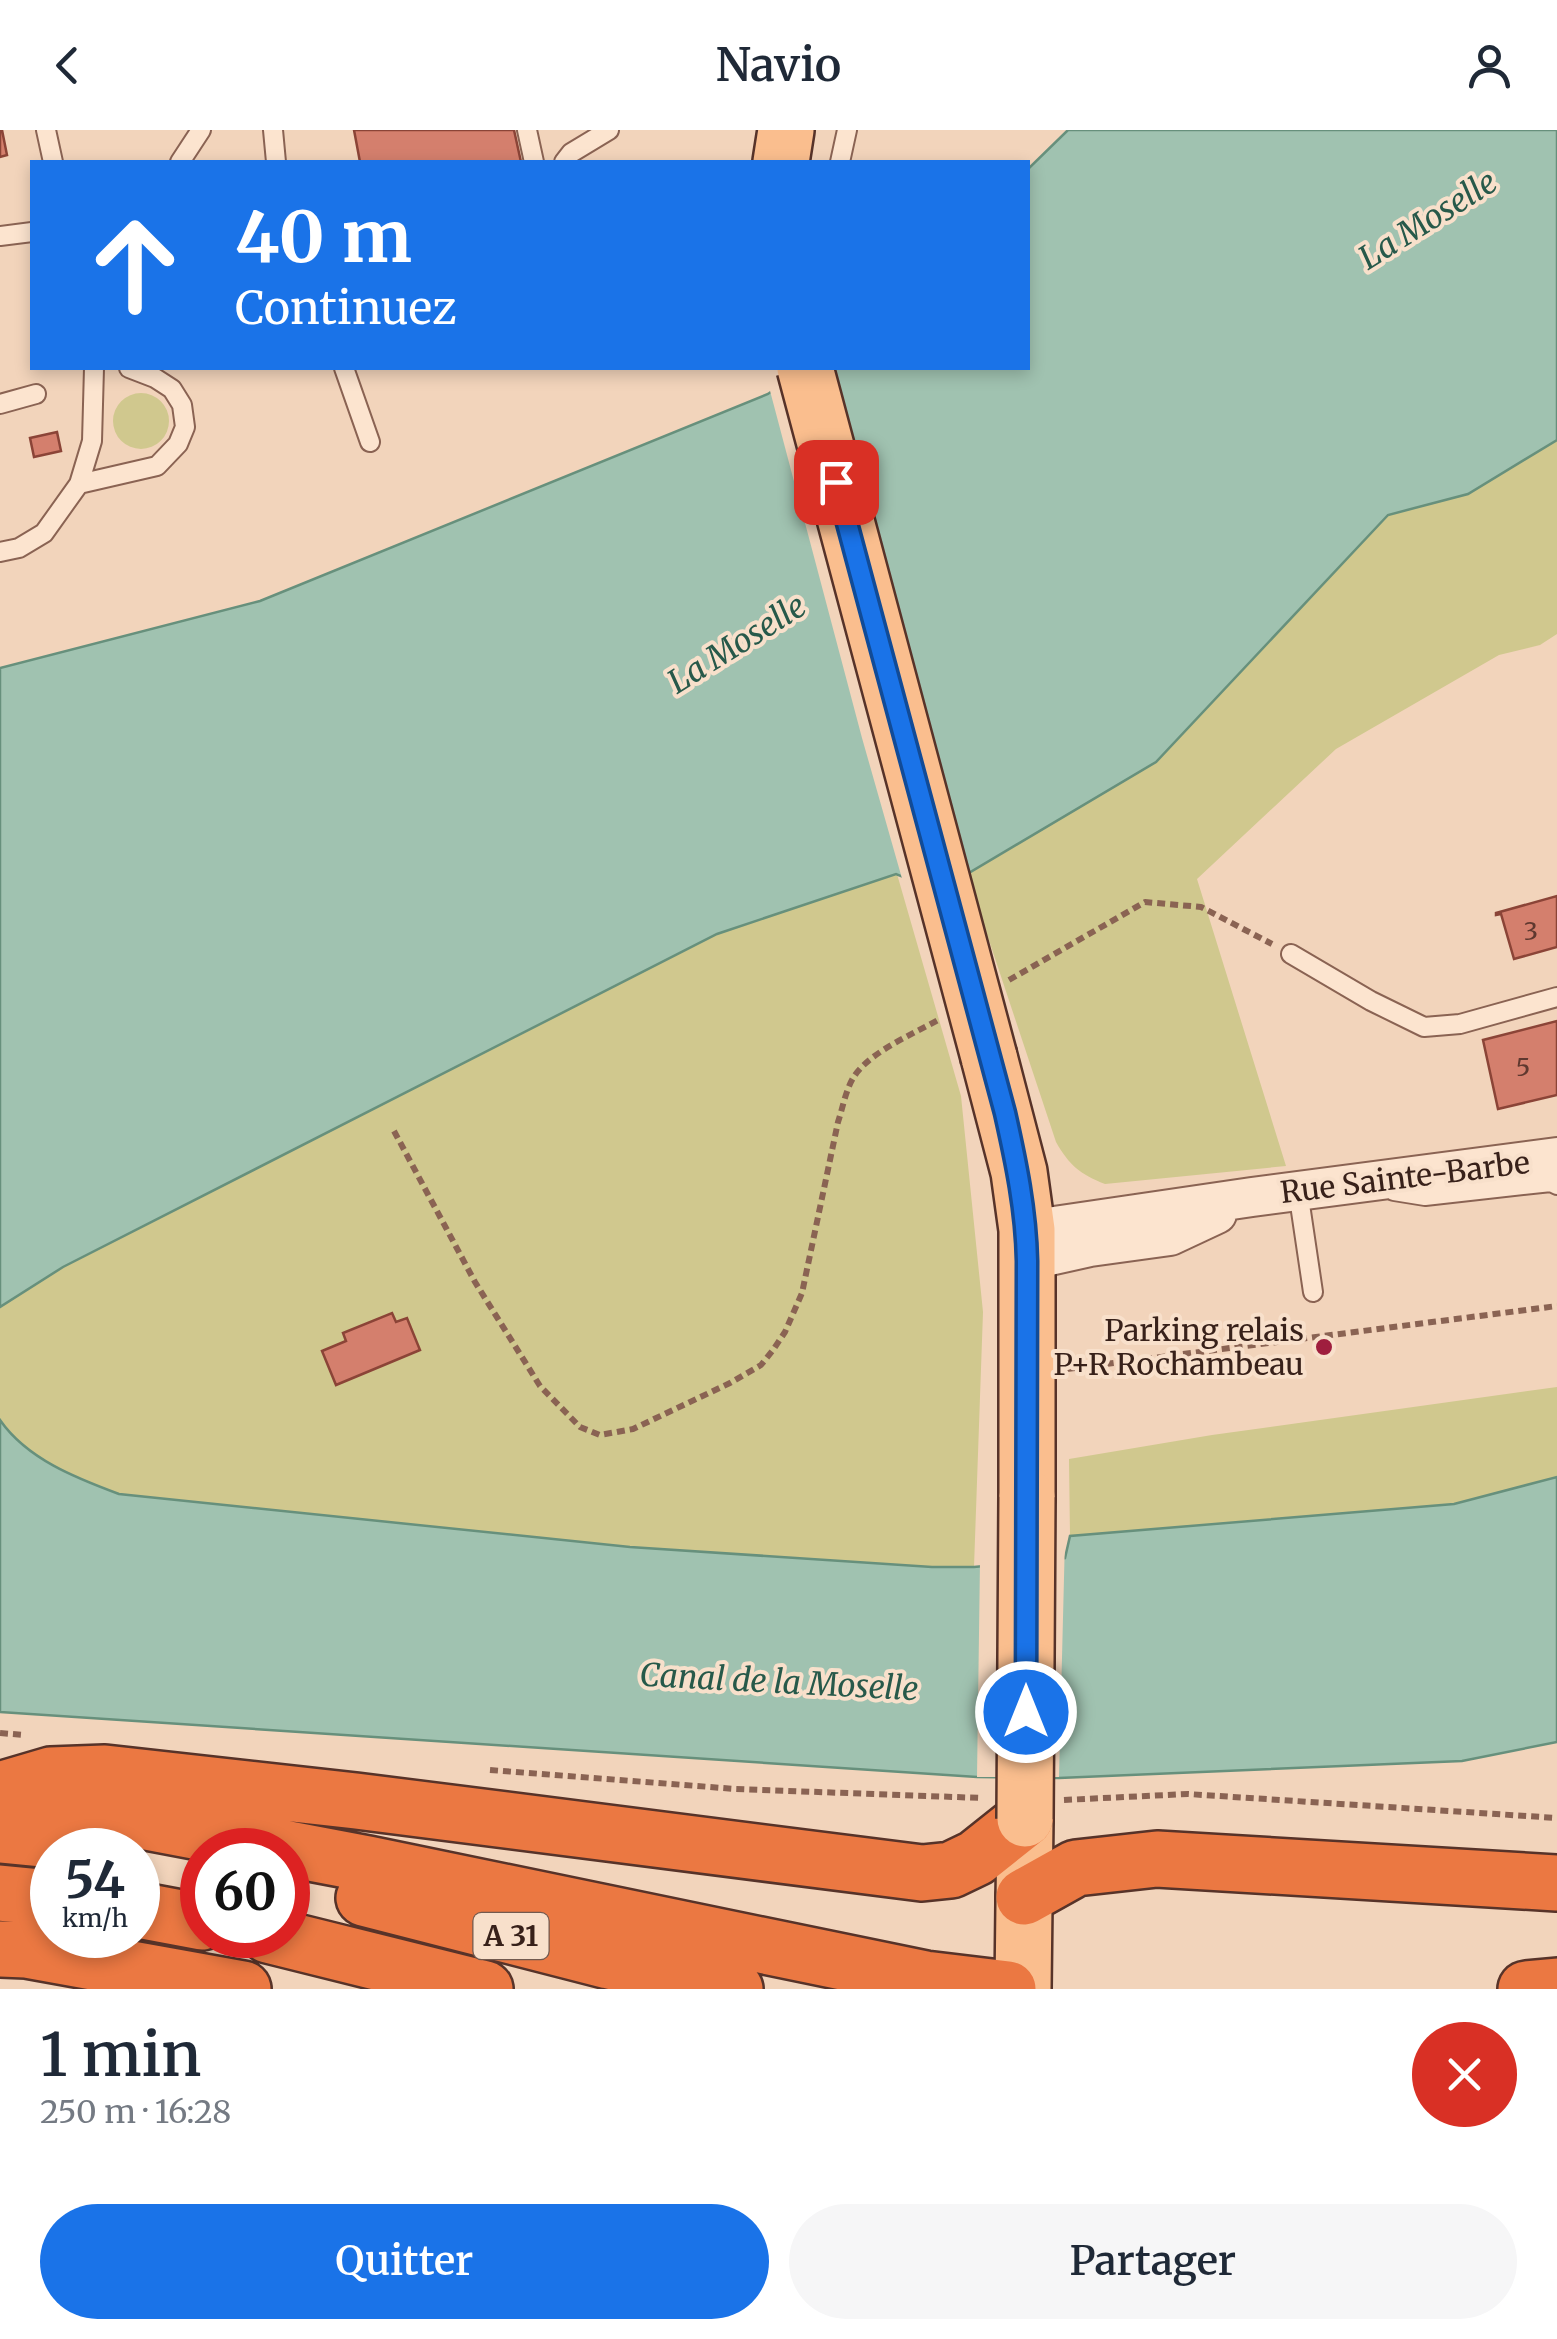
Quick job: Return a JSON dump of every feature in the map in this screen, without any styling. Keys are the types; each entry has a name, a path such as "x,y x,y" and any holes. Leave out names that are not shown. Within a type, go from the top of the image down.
{"highway":[{"path":"0,1792 51,1775 105,1773 922,1873 952,1870 976,1858 1024,1806"},
{"path":"0,1792 925,1979 1008,1989"},
{"path":"0,1834 30,1837"},
{"path":"1024,1906 1076,1868 1157,1859 1557,1884"},
{"name":"A 31","path":"310,1886 735,1989"},
{"path":"0,1893 30,1896"},
{"name":"A 31","path":"310,1945 485,1989"},
{"path":"0,1948 232,1986"},
{"path":"66,1989 232,1986"},
{"path":"1526,1989 1557,1986"}],"main road":[{"path":"806,370 1018,1172 1042,1248 1028,1351 1024,1989"}],"street":[{"name":"Rue Sainte-Barbe","path":"1042,1248 1252,1197 1557,1158"},
{"name":"Rue Sainte-Barbe","path":"1042,1248 1090,1247 1170,1236 1252,1197"}],"lane":[{"path":"46,130 53,160"},
{"path":"181,160 201,130"},
{"path":"273,130 276,160"},
{"path":"527,130 534,160"},
{"path":"566,160 610,130"},
{"path":"840,160 847,130"},
{"path":"0,236 30,232"},
{"path":"0,552 19,548 44,533 79,484 92,441 94,370"},
{"path":"79,484 157,466 178,444 186,427 182,405 172,390 134,370"},
{"path":"349,370 370,442"},
{"path":"0,404 36,394"},
{"path":"1291,954 1424,1027 1460,1024 1557,997"},
{"path":"1350,1184 1425,1196 1551,1182 1557,1185"},
{"path":"1298,1191 1312,1292"}],"path":[{"path":"993,989 1145,902 1201,907 1291,954"},
{"path":"394,1131 475,1282 540,1386 580,1427 600,1435 633,1428 730,1384 762,1365 785,1332 802,1293 838,1122 856,1074 875,1056 942,1018"},
{"path":"1028,1351 1066,1369 1557,1306"},
{"path":"0,1733 40,1736"},
{"path":"478,1770 1024,1806 1188,1794 1557,1818"}],"shaded area":[{"path":"141,393 161,401 169,421 161,441 141,449 121,441 113,421 121,401"},
{"path":"1557,440 1557,634 1540,645 1499,655 1336,749 1197,879 1286,1166 1105,1184 1082,1172 1056,1142 967,874 1156,762 1388,515 1468,494"},
{"path":"897,874 961,1096 983,1312 974,1567 630,1547 119,1494 38,1456 0,1420 0,1307 62,1267 718,933"},
{"path":"1557,1387 1557,1477 1454,1504 1070,1536 1069,1459"}],"water":[{"name":"La Moselle","path":"1068,130 1557,130 1557,440 1468,494 1388,515 1156,762 967,874 926,886 896,874 717,934 63,1267 0,1307 0,668 260,601 768,394 801,370 1030,370 1030,167"},
{"name":"Canal de la Moselle","path":"0,1420 38,1456 119,1494 630,1547 932,1567 1065,1558 1070,1536 1454,1504 1557,1477 1557,1742 1462,1761 1059,1778 977,1777 0,1712"}],"pier":[{"path":"796,370 926,891 903,882 769,387"},
{"path":"1065,1538 1059,1777 977,1777 980,1561 1061,1554"}],"building":[{"path":"0,130 7,155 0,157"},
{"path":"354,130 514,130 521,160 360,160"},
{"path":"57,432 61,451 34,457 30,438"},
{"path":"1557,896 1557,947 1514,959 1501,914 1496,913"},
{"path":"1557,1021 1557,1095 1498,1109 1483,1040"},
{"path":"392,1313 396,1322 407,1318 420,1350 336,1385 322,1351 346,1341 343,1333"}],"place":[{"name":"Parking relais P+R Rochambeau","path":"1324,1347"}],"route":[{"path":"836,482 1018,1172 1027,1261 1026,1712"}]}
